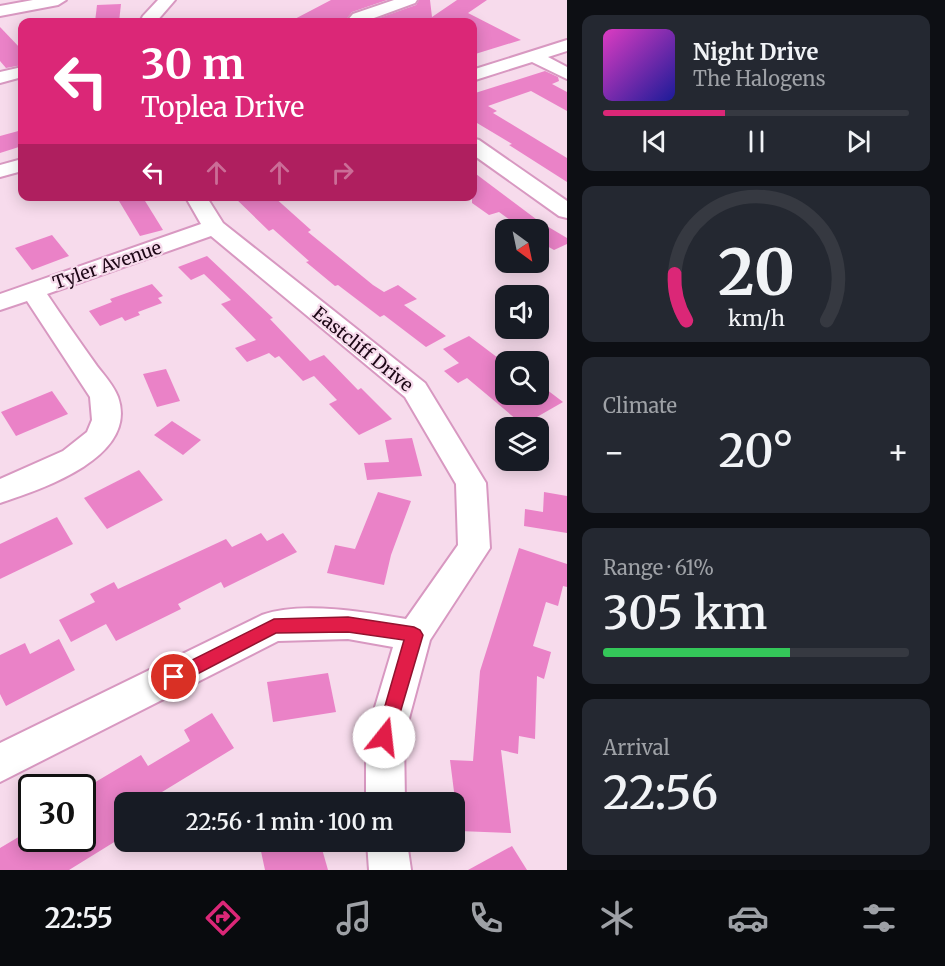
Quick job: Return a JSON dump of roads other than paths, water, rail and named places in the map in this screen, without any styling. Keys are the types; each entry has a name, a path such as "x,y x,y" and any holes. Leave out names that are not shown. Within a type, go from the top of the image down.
{"street":[{"path":"0,12 58,0"},
{"path":"150,18 167,0"},
{"path":"358,18 410,0"},
{"path":"477,74 567,45"},
{"path":"534,56 567,74"},
{"path":"0,78 18,73"},
{"path":"477,148 567,211"},
{"path":"0,171 18,166"},
{"name":"Eastcliff Drive","path":"198,201 214,227 415,390 471,483 474,548 414,635 384,737 386,792"},
{"name":"Tyler Avenue","path":"0,302 214,227"},
{"path":"0,491 51,470 88,448 104,430 108,415 104,396 32,291"},
{"path":"0,763 274,626 348,624 414,635"},
{"path":"388,852 390,870"}]}
